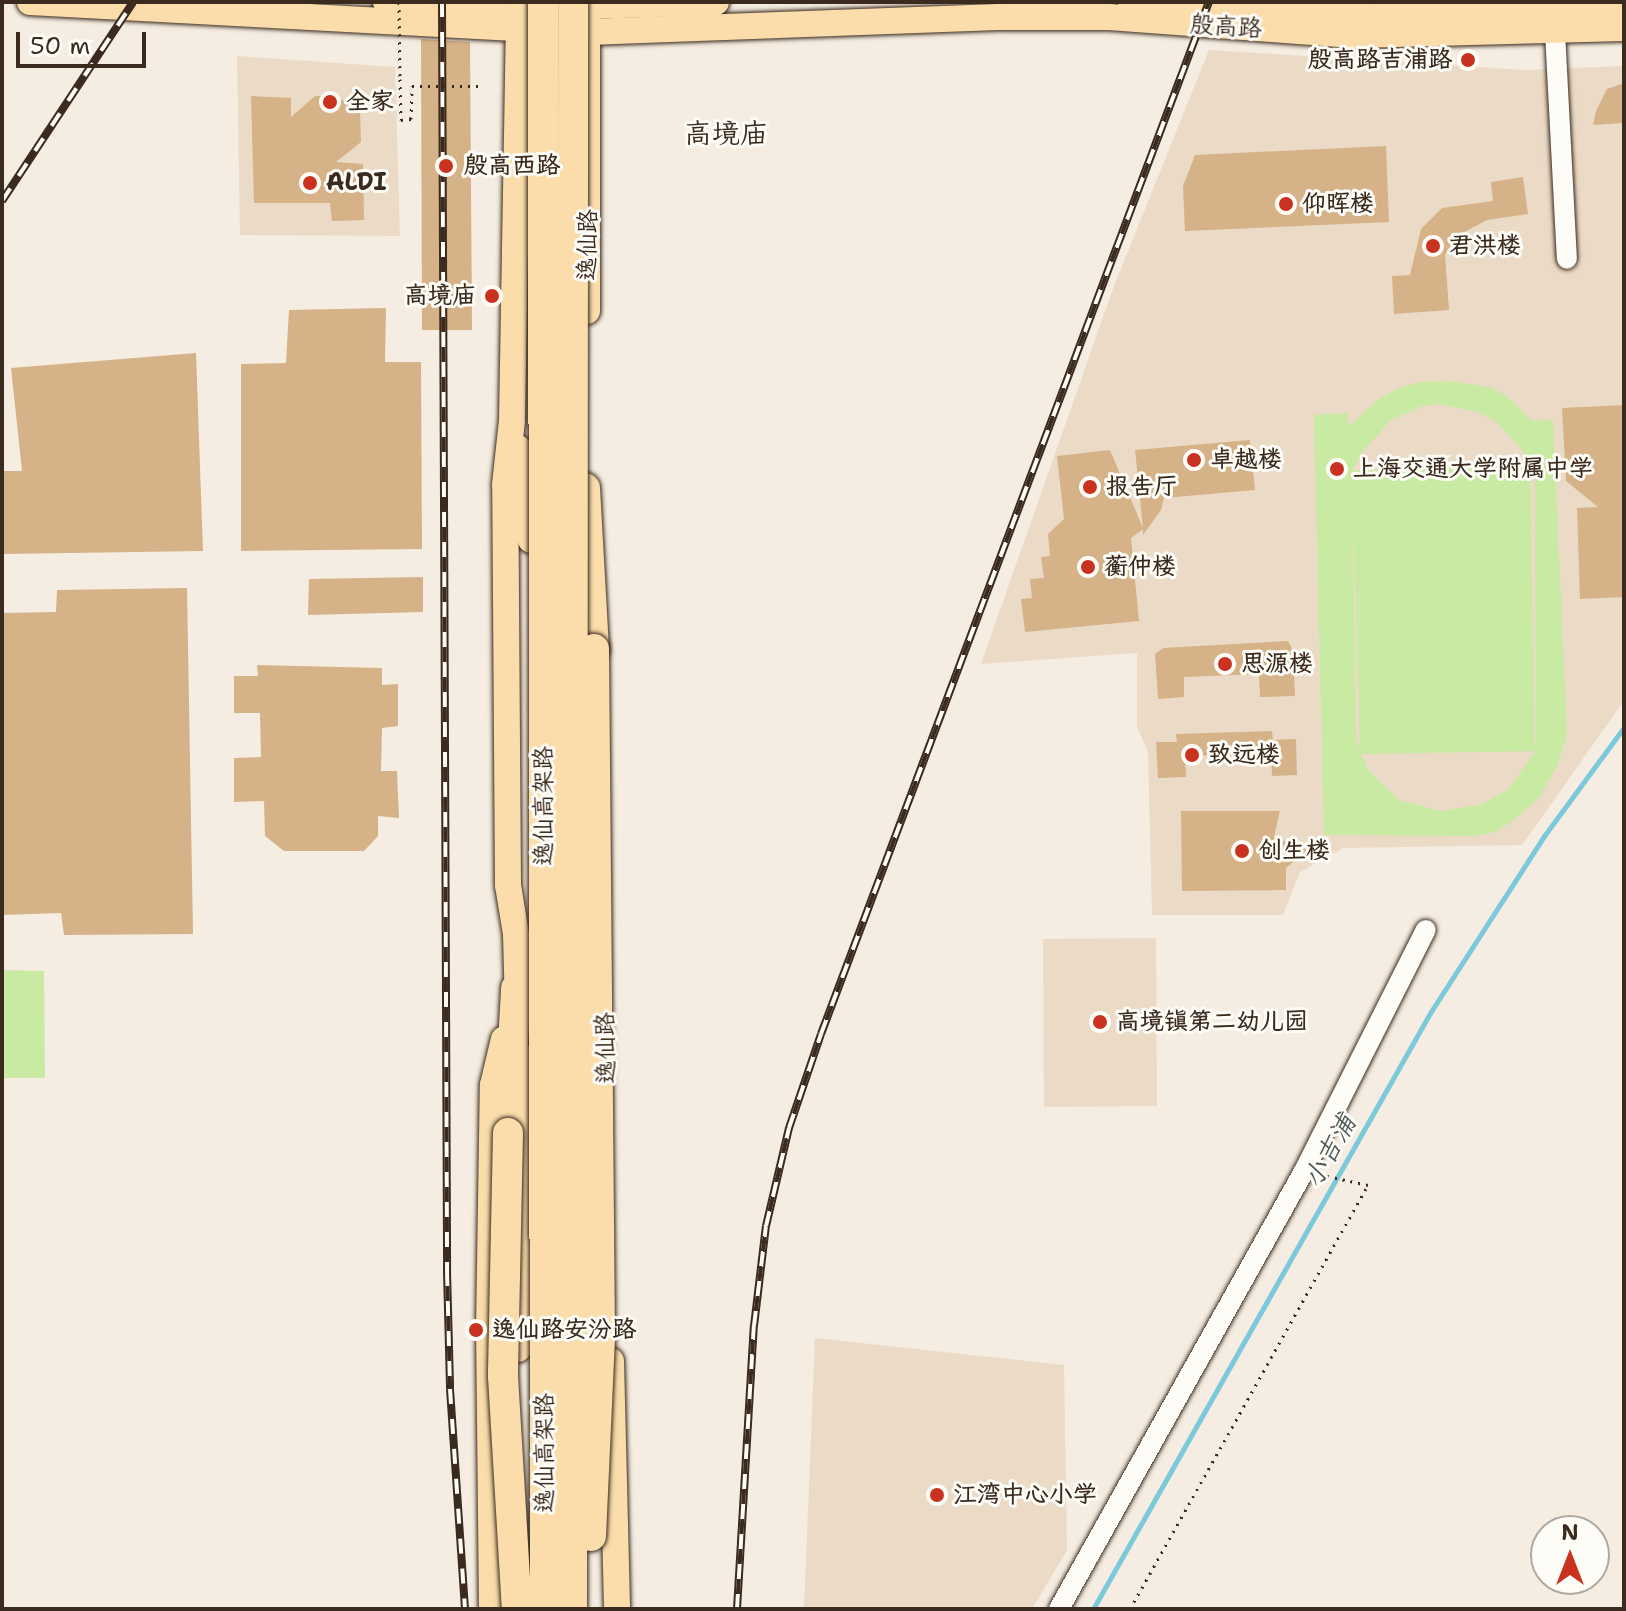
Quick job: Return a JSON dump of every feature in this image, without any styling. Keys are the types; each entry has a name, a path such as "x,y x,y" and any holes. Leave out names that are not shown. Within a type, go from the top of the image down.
{"highway":[{"name":"逸仙高架路","path":"576,1609 585,9"},
{"name":"逸仙高架路","path":"525,10 545,1609"},
{"path":"576,1609 589,1581 600,1337 594,649 585,488"},
{"path":"514,1609 503,1376 508,1133 516,988"}],"main road":[{"path":"30,2 525,10 716,2"},
{"path":"386,2 525,10"},
{"name":"殷高路","path":"1131,2 1383,16 1624,7"},
{"name":"殷高路","path":"585,9 1109,17 1356,35 1624,28"},
{"name":"逸仙路","path":"576,1609 573,613 585,488 585,9"},
{"path":"514,1609 526,1084 516,988 516,934 536,853 530,512 512,421 525,10"},
{"name":"逸仙路","path":"585,488 604,624 609,1304 617,1609"},
{"path":"492,1609 489,1330 493,1085 516,988"},
{"path":"575,1245 609,1304"}],"street":[{"path":"1555,32 1567,259"},
{"path":"1059,1609 1304,1171 1426,930"}],"path":[{"path":"399,2 401,120 411,119 412,86 479,86"},
{"path":"1130,1609 1368,1185 1324,1175"}],"shaded area":[{"name":"上海交通大学附属中学","path":"1209,50 1524,70 1624,66 1624,701 1522,845 1343,848 1300,872 1283,915 1152,915 1148,752 1137,727 1137,653 981,664 1114,286"},
{"path":"237,56 395,67 400,236 240,235"},
{"name":"高境镇第二幼儿园","path":"1156,938 1157,1106 1044,1107 1043,939"},
{"name":"江湾中心小学","path":"815,1338 1064,1365 1067,1550 1032,1609 804,1609"}],"green space":[{"path":"1446,381 1490,387 1508,397 1532,421 1553,420 1567,734 1559,762 1539,798 1495,832 1476,836 1324,835 1314,415 1347,413 1348,427 1378,400 1397,389 1421,382","holes":["1439,404 1478,412 1495,421 1521,448 1530,463 1352,471 1364,450 1390,421 1422,406","1530,467 1535,479 1535,748","1353,542 1360,750 1356,739","1535,751 1508,790 1480,805 1441,811 1399,800 1368,770 1361,754"]},
{"path":"2,970 44,971 45,1078 2,1078"}],"building":[{"name":"殷高西路","path":"421,39 470,42 472,330 422,330"},
{"path":"1624,83 1624,123 1593,125 1607,89"},
{"path":"251,96 291,98 291,117 315,96 335,96 360,110 361,142 336,162 363,164 364,220 332,221 330,203 254,203"},
{"name":"仰晖楼","path":"1386,146 1389,222 1185,231 1183,186 1195,155"},
{"name":"君洪楼","path":"1523,177 1528,214 1487,220 1455,237 1445,255 1449,310 1394,314 1392,276 1410,275 1421,229 1442,208 1493,201 1491,182"},
{"path":"386,308 385,362 421,362 422,549 241,551 241,364 286,363 289,310"},
{"path":"196,353 203,551 2,554 2,471 22,471 11,368"},
{"path":"1624,405 1624,597 1580,599 1577,508 1598,507 1566,481 1562,408"},
{"path":"1250,440 1255,490 1164,498 1161,510 1143,535 1143,529 1131,538 1139,621 1025,632 1021,599 1032,598 1030,579 1044,578 1041,557 1050,556 1048,534 1064,519 1057,456 1110,450 1143,528 1135,450"},
{"path":"423,577 423,612 308,615 309,579"},
{"path":"187,588 193,934 64,935 61,913 2,915 2,613 56,612 57,590"},
{"name":"思源楼","path":"1288,641 1293,650 1295,696 1260,697 1259,674 1184,677 1184,697 1158,699 1155,654 1163,648"},
{"path":"257,665 382,668 382,685 398,684 398,726 382,728 381,771 397,771 399,818 378,816 378,836 364,851 284,851 265,836 264,801 234,802 234,758 261,757 260,713 234,713 234,676 258,676"},
{"name":"致远楼","path":"1272,731 1273,740 1296,739 1297,775 1272,776 1271,754 1185,756 1186,777 1158,778 1156,742 1177,742 1176,734"},
{"name":"创生楼","path":"1181,811 1280,811 1274,837 1308,850 1286,868 1286,890 1182,891"}],"waterway":[{"name":"小吉浦","path":"1093,1609 1430,1013 1544,836 1624,727"}],"railway":[{"path":"2,201 133,2"},
{"path":"442,2 447,1271 450,1389 465,1609"},
{"path":"737,1609 754,1326 766,1226 789,1128 821,1034 1209,2"}],"place":[{"name":"殷高路吉浦路","path":"1468,60"},
{"name":"全家","path":"330,102"},
{"name":"殷高西路","path":"446,166"},
{"name":"ALDI","path":"310,183"},
{"name":"仰晖楼","path":"1286,204"},
{"name":"君洪楼","path":"1433,246"},
{"name":"高境庙","path":"492,296"},
{"name":"卓越楼","path":"1194,460"},
{"name":"上海交通大学附属中学","path":"1337,469"},
{"name":"报告厅","path":"1090,487"},
{"name":"蘅仲楼","path":"1088,567"},
{"name":"思源楼","path":"1225,664"},
{"name":"致远楼","path":"1192,755"},
{"name":"创生楼","path":"1242,851"},
{"name":"高境镇第二幼儿园","path":"1100,1022"},
{"name":"逸仙路安汾路","path":"476,1330"},
{"name":"江湾中心小学","path":"937,1495"}],"district":[{"name":"高境庙","path":"726,133"}]}
